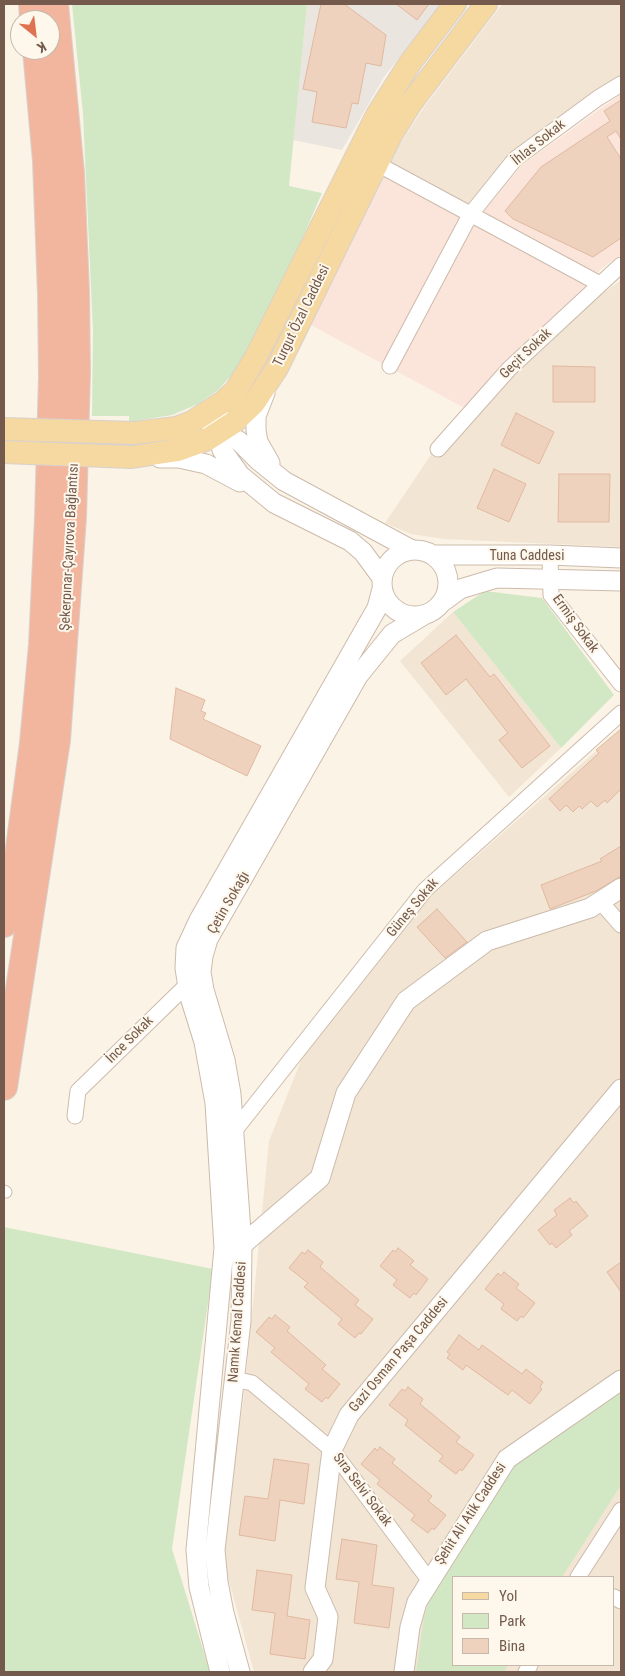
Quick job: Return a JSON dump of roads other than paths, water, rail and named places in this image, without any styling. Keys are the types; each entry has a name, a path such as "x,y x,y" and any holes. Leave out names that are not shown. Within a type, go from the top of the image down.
{"highway":[{"name":"Şekerpınar-Çayırova Bağlantısı","path":"4,1087 57,740 73,516 77,372 76,291 71,173 55,4"},
{"name":"Şekerpınar-Çayırova Bağlantısı","path":"4,924 17,863 33,743 42,645 48,518 52,376 51,294 46,161 37,60"}],"main road":[{"name":"Turgut Özal Caddesi","path":"4,429 134,433 176,428 209,412 236,390 265,338 358,153 405,72 455,4"},
{"name":"Turgut Özal Caddesi","path":"4,452 132,457 178,450 208,439 254,404 277,368 377,163 412,103 486,4"}],"street":[{"name":"İhlas Sokak","path":"390,366 470,215 515,159 598,98 621,84"},
{"path":"358,153 600,284"},
{"name":"Geçit Sokak","path":"438,450 509,369 621,265"},
{"path":"264,496 230,464 222,450 220,431 224,418 243,395 253,378 265,338"},
{"path":"277,368 256,416 258,442 271,465 297,487"},
{"path":"176,428 199,426 220,431 239,441 274,474 412,550"},
{"path":"132,457 179,458 206,464 350,541 363,552 382,584 386,600 398,611 413,616 424,615 441,603 448,582 446,572 432,555 412,550 401,553 392,559 386,568 382,584 376,608 189,937 185,958 194,978 210,1065 233,1246"},
{"name":"Tuna Caddesi","path":"432,555 550,555 621,558"},
{"name":"Ermiş Sokak","path":"550,555 551,595 621,684"},
{"name":"Tuna Caddesi","path":"441,603 460,589 497,578 621,581"},
{"name":"Çetin Sokağı","path":"233,1246 235,1130 225,1060 194,978 208,940 358,676 392,634 424,615"},
{"name":"Güneş Sokak","path":"235,1130 425,890 621,713"},
{"name":"Namık Kemal Caddesi","path":"220,1672 199,1587 196,1550 233,1246 320,1178 346,1093 406,1001 487,942 590,908 621,888"},
{"path":"600,901 621,925"},
{"name":"İnce Sokak","path":"75,1116 78,1091 194,978"},
{"name":"Gazi Osman Paşa Caddesi","path":"314,1672 324,1659 328,1617 315,1588 332,1450 349,1415 621,1089"},
{"name":"Namık Kemal Caddesi","path":"233,1246 242,1303 215,1550 222,1605 240,1672"},
{"name":"Sıra Selvi Sokak","path":"234,1379 252,1383 332,1450 429,1580"},
{"name":"Şehit Ali Atik Caddesi","path":"404,1672 410,1627 417,1602 429,1580 507,1459 621,1380"},
{"path":"579,1576 621,1510"}]}
